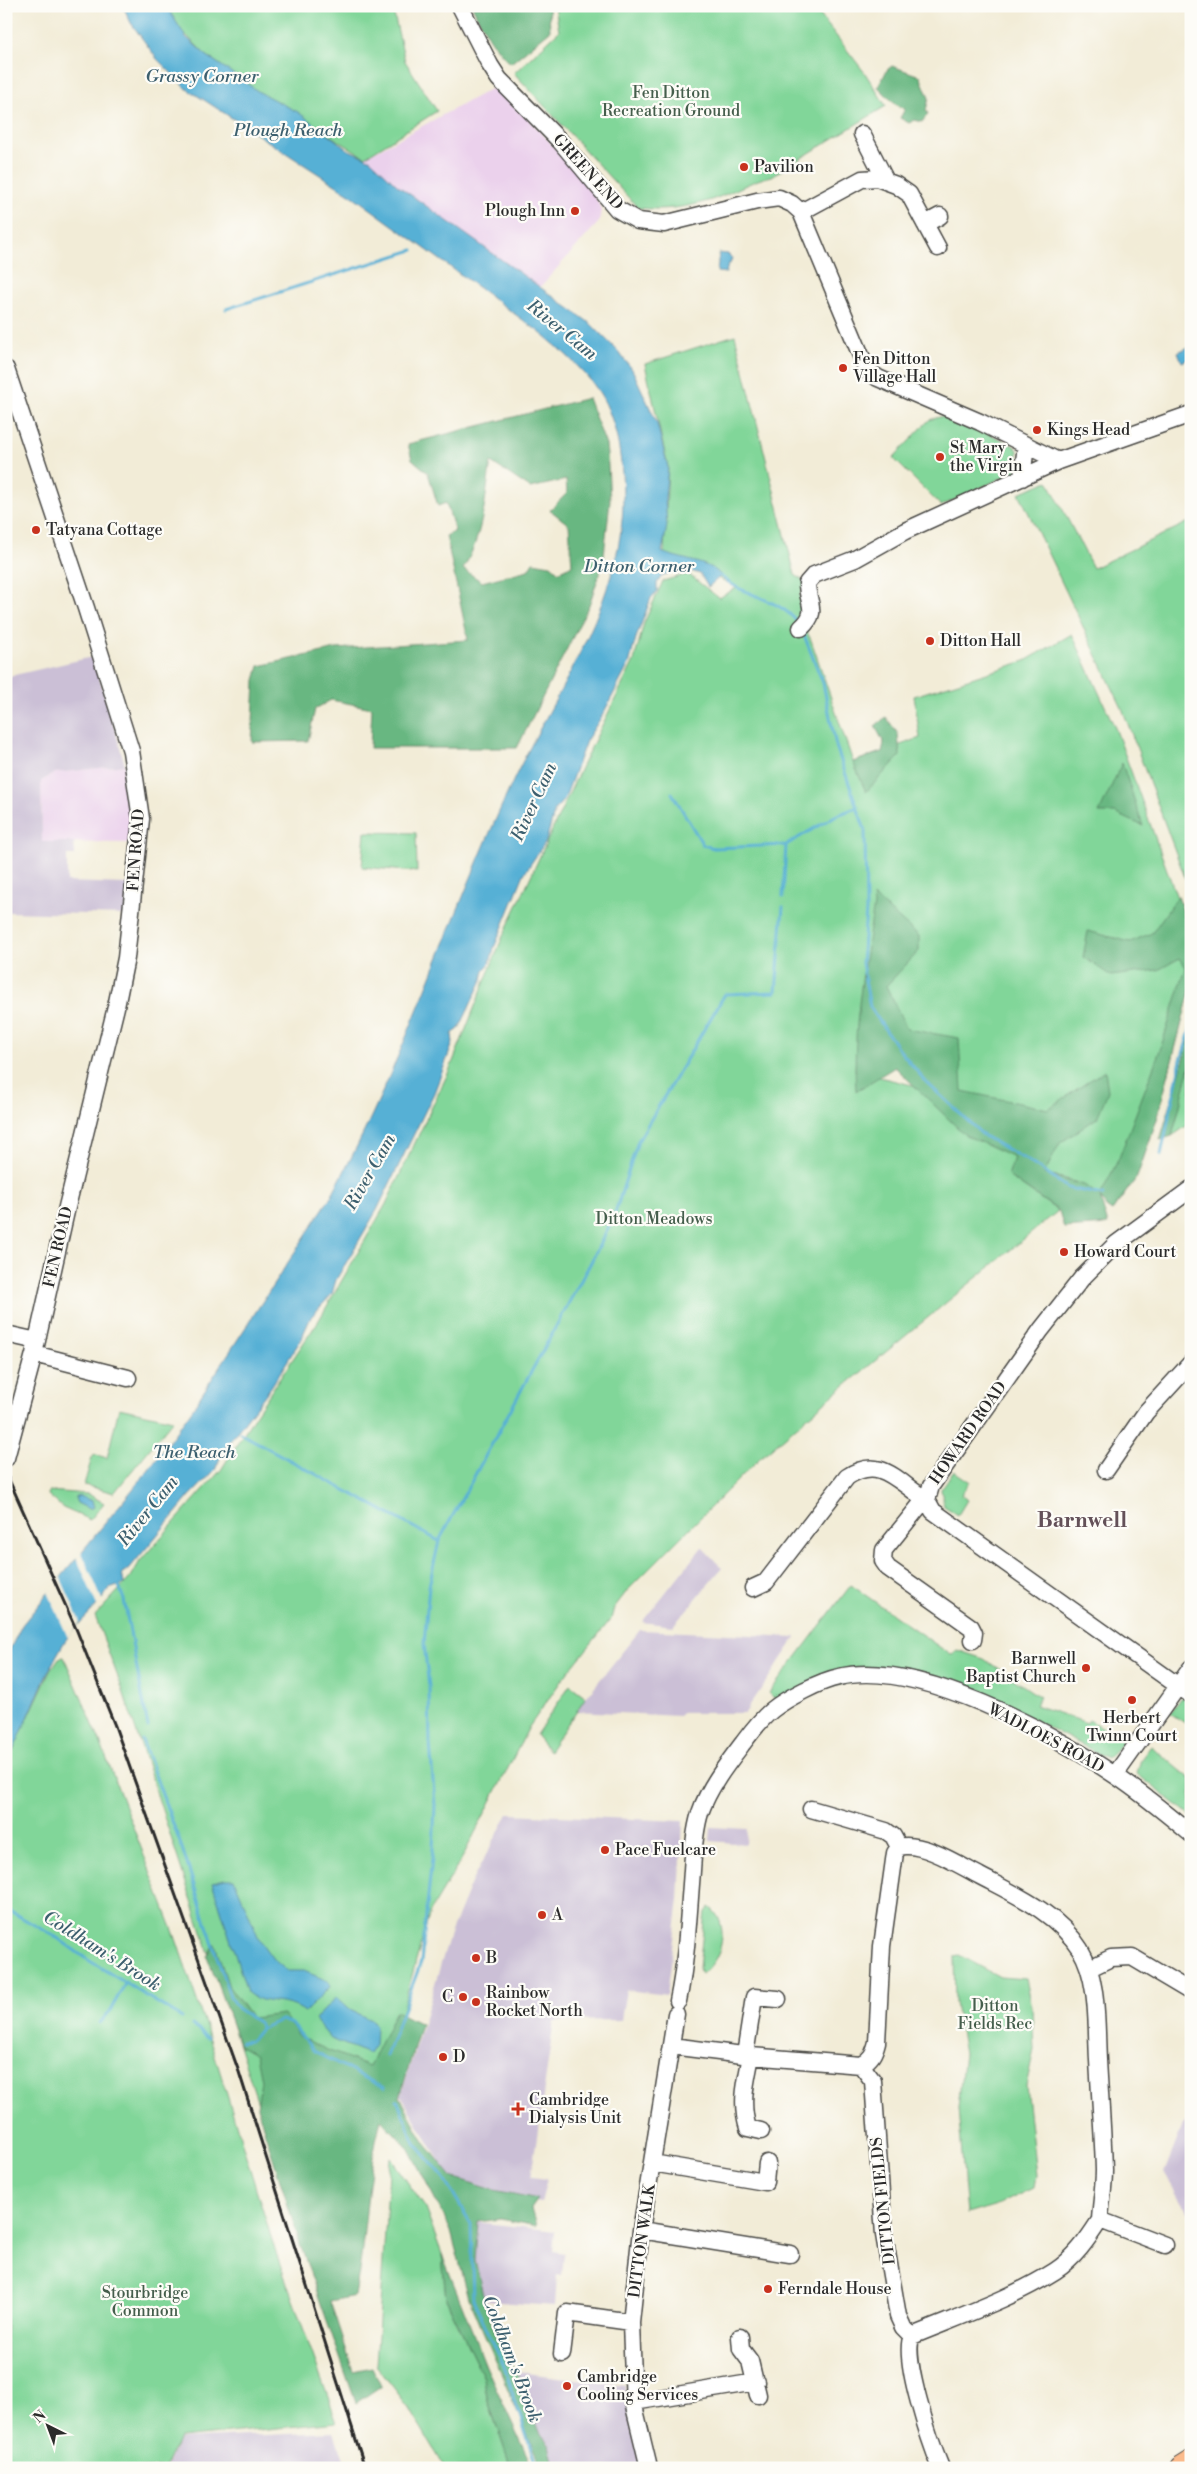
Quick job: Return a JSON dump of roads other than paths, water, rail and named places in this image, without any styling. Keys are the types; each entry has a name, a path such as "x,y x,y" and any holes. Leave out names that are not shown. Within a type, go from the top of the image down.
{"main road":[{"path":"1180,2468 1191,2462"}],"street":[{"name":"GREEN END","path":"460,6 490,66 499,79 560,141 617,208 631,217 638,221 664,224 757,201 779,198 792,204 801,212"},
{"path":"862,134 886,181"},
{"path":"938,248 908,194 896,184 877,178 862,179 801,212 867,370 878,378 980,422 1058,461"},
{"path":"925,224 940,216"},
{"name":"FEN ROAD","path":"6,370 86,608 131,751 141,819 126,958 111,1033 70,1198 36,1347 6,1458"},
{"path":"801,628 813,612 807,583 814,575 855,559 905,531 1058,461 1191,414"},
{"path":"1022,478 1026,445"},
{"name":"HOWARD ROAD","path":"1184,1690 933,1511 927,1500 931,1486 1041,1330 1082,1278 1116,1244 1191,1189"},
{"path":"6,1334 36,1347 128,1378"},
{"path":"1105,1471 1146,1412 1191,1363"},
{"path":"753,1588 766,1582 834,1491 847,1477 859,1469 871,1467 886,1471 927,1500 921,1504 884,1550 882,1562 971,1627 974,1633 973,1640"},
{"path":"1115,1775 1184,1690 1191,1668"},
{"name":"WADLOES ROAD","path":"772,1710 804,1692 838,1677 858,1674 893,1676 966,1696 1036,1729 1115,1775 1155,1804 1191,1834"},
{"name":"DITTON WALK","path":"649,2468 634,2402 631,2322 641,2230 683,1977 694,1844 700,1813 723,1768 772,1710"},
{"path":"811,1809 886,1831 893,1836 899,1847"},
{"path":"899,1847 913,1846 936,1854 1013,1893 1048,1915 1065,1930 1080,1949 1090,1968 1095,2008 1104,2172 1100,2220 1089,2238 1056,2270 1017,2292 912,2336 908,2342 910,2359 930,2440 941,2468"},
{"path":"671,2046 748,2056 861,2065 870,2060 874,2053 876,2042 882,1946 892,1867 895,1853 899,1847"},
{"path":"1090,1968 1111,1958 1132,1958 1191,1992"},
{"path":"761,2131 748,2128 744,2116 743,2097 754,1997 778,1999"},
{"name":"DITTON FIELDS","path":"861,2065 873,2081 884,2235 892,2287 898,2316 903,2327 912,2336"},
{"path":"652,2163 765,2182 767,2163"},
{"path":"1100,2220 1165,2245"},
{"path":"641,2230 790,2254"},
{"path":"567,2350 567,2313 631,2322"},
{"path":"634,2402 757,2388 750,2361 741,2349 740,2336"}],"water":[{"path":"123,6 166,6 186,37 206,55 259,92 298,112 349,150 371,160 397,185 590,323 617,350 632,369 657,423 668,467 665,498 667,526 662,552 703,564 717,571 721,576 708,587 700,574 688,570 672,572 662,576 657,583 657,591 651,598 636,638 629,664 602,716 586,741 565,798 555,810 546,841 524,874 494,948 490,963 484,970 482,980 459,1029 452,1034 453,1043 434,1093 377,1210 336,1280 332,1294 311,1317 300,1341 271,1387 224,1449 215,1470 189,1497 129,1569 122,1573 124,1584 109,1589 65,1641 56,1656 6,1765 6,1657 22,1625 146,1473 191,1411 330,1198 381,1095 404,1043 490,831 514,779 567,679 600,609 612,573 620,536 623,499 618,444 611,416 599,392 571,359 538,331 354,197 187,89 157,59 131,23"},
{"path":"719,253 728,254 732,258 726,273 717,272"},
{"path":"1191,346 1191,358 1182,362 1178,352"},
{"path":"79,1496 92,1501 94,1507 89,1509 77,1503 75,1498"},
{"path":"234,1879 260,1941 273,1959 287,1971 304,1971 328,1981 330,1987 305,2012 297,2007 253,1997 247,1992 212,1882"},
{"path":"336,1997 350,2010 373,2021 376,2026 375,2045 369,2054 331,2039 315,2020"}],"waterway":[{"path":"226,309 413,250"},
{"path":"721,576 740,589 781,608 798,623"},
{"path":"804,635 823,683 836,746 865,830 866,910 862,963 870,1007 897,1047 926,1082 984,1136 1028,1161 1068,1188 1103,1195"},
{"path":"672,793 703,845 714,848 786,845"},
{"path":"783,897 786,845 835,816 858,807"},
{"path":"386,2056 421,1962 433,1849 435,1805 430,1743 429,1687 424,1644 429,1586 439,1541 590,1264 614,1216 638,1141 725,994 776,992 783,907"},
{"path":"1161,1155 1181,1060 1191,1028"},
{"name":"The Reach","path":"240,1433 439,1541"},
{"path":"118,1583 124,1600 148,1727"},
{"path":"142,1740 182,1848 230,1997 237,2008 260,2024 261,2029"},
{"name":"Coldham's Brook","path":"6,1909 56,1937 85,1958 182,2018"},
{"path":"100,2023 110,2011 126,1982"},
{"name":"Coldham's Brook","path":"241,2042 251,2041 261,2029 281,2020 292,2024 314,2051 384,2088"},
{"name":"Coldham's Brook","path":"192,2025 208,2038"},
{"name":"Coldham's Brook","path":"397,2100 415,2143 443,2176 471,2224 473,2299 504,2366 537,2468"}],"railway":[{"path":"6,1473 77,1631 115,1726 239,2072 365,2468"}],"place":[{"name":"Pavilion","path":"744,167"},
{"name":"Plough Inn","path":"575,211"},
{"name":"Fen Ditton Village Hall","path":"843,368"},
{"name":"Kings Head","path":"1037,430"},
{"name":"St Mary the Virgin","path":"940,457"},
{"name":"Tatyana Cottage","path":"36,530"},
{"name":"Ditton Hall","path":"930,641"},
{"name":"Howard Court","path":"1064,1252"},
{"name":"Barnwell Baptist Church","path":"1086,1668"},
{"name":"Herbert Twinn Court","path":"1132,1700"},
{"name":"Pace Fuelcare","path":"605,1850"},
{"name":"A","path":"542,1915"},
{"name":"B","path":"476,1958"},
{"name":"C","path":"463,1997"},
{"name":"Rainbow Rocket North","path":"476,2002"},
{"name":"D","path":"443,2057"},
{"name":"Cambridge Dialysis Unit","path":"518,2109"},
{"name":"Ferndale House","path":"768,2289"},
{"name":"Cambridge Cooling Services","path":"567,2386"}],"district":[{"name":"Barnwell","path":"1082,1521"}],"water label":[{"name":"Grassy Corner","path":"202,76"},
{"name":"Plough Reach","path":"288,130"},
{"name":"River Cam","path":"562,330"},
{"name":"Ditton Corner","path":"639,566"},
{"name":"River Cam","path":"534,802"},
{"name":"River Cam","path":"370,1172"},
{"name":"River Cam","path":"148,1511"}],"park label":[{"name":"Fen Ditton Recreation Ground","path":"671,102"},
{"name":"Ditton Meadows","path":"654,1219"},
{"name":"Ditton Fields Rec","path":"995,2015"},
{"name":"Stourbridge Common","path":"145,2302"}]}
